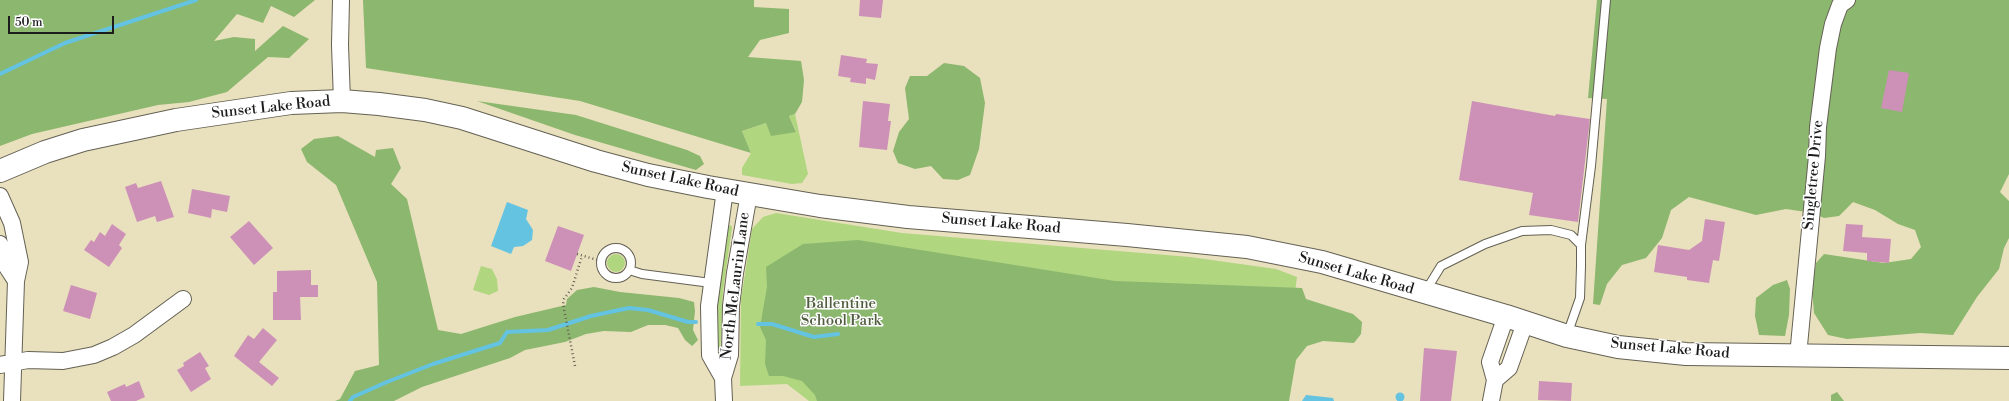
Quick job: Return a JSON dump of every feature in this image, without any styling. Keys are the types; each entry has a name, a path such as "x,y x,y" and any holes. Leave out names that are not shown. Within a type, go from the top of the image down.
{"main road":[{"name":"Sunset Lake Road","path":"0,171 45,152 83,140 160,123 291,103 342,101 417,109 462,118 596,161 648,175 725,190 866,213 1127,235 1247,247 1322,262 1515,319 1567,336 1618,347 1686,354 2009,358"}],"street":[{"path":"341,0 340,45 342,101"},
{"name":"Singletree Drive","path":"1798,356 1817,156 1818,127 1828,48 1833,24 1840,5 1847,0"},
{"name":"North McLaurin Lane","path":"723,378 710,355 710,306 711,283 725,190"},
{"name":"North McLaurin Lane","path":"724,401 723,378 730,355 731,306 735,273 749,194"},
{"path":"0,196 12,223 20,262 16,281 6,364 12,401"},
{"path":"0,244 5,264 16,281"},
{"path":"6,364 37,360 63,361 94,356 134,335 183,299"},
{"path":"1491,401 1495,380 1509,368 1515,319"}],"lane":[{"path":"1567,336 1580,298 1580,245 1592,166 1606,0"},
{"path":"1425,293 1441,266 1485,244 1522,231 1551,230 1571,235 1580,245"},
{"path":"620,248 624,250 631,262 629,270 624,276 613,278 603,271 601,261 602,256 610,249 620,248"},
{"path":"629,270 642,274 711,283"}],"path":[{"path":"577,254 601,261"},
{"path":"576,366 564,299 572,288 582,256"}],"green space":[{"path":"0,0 315,0 294,17 271,6 263,23 237,14 214,41 234,37 255,39 255,51 283,26 309,39 289,58 268,57 227,92 189,102 158,105 32,134 0,146"},
{"path":"363,0 754,0 754,7 789,9 789,33 760,40 748,57 801,61 804,80 802,102 795,114 789,116 796,132 771,136 766,123 742,131 751,153 580,101 366,68"},
{"path":"1597,0 2009,0 2009,174 2000,192 2009,201 2009,238 2004,248 1999,269 1977,297 1953,335 1920,333 1847,339 1828,335 1814,313 1812,290 1816,263 1824,254 1884,263 1911,259 1921,247 1915,230 1898,224 1875,210 1853,202 1839,216 1824,218 1813,213 1786,209 1756,215 1689,197 1671,210 1662,238 1646,258 1622,265 1607,284 1600,305 1593,304 1607,99 1588,98"},
{"path":"944,63 964,66 980,78 985,103 979,149 970,175 958,180 943,179 931,166 915,169 898,163 893,151 899,132 909,119 905,88 910,76 927,76"},
{"path":"477,101 576,115 687,150 700,156 704,164 696,170 575,135"},
{"path":"795,114 808,174 802,183 792,184 742,175 742,168 751,153 742,131 766,123 796,131 789,116"},
{"path":"338,136 375,157 376,150 393,148 401,168 391,184 407,199 438,330 461,334 515,317 566,305 567,299 577,290 594,287 620,292 679,298 694,302 695,311 693,330 698,340 692,346 685,340 678,328 665,325 648,325 631,332 604,331 586,334 565,342 525,350 510,358 422,387 394,401 335,401 340,399 355,371 379,365 377,282 336,185 307,162 301,149 314,139"},
{"name":"Ballentine School Park","path":"776,213 902,233 1190,257 1276,269 1297,277 1281,401 809,401 787,384 740,386 741,299 752,229 763,217"},
{"path":"727,225 732,226 732,228 723,291 720,355 718,356 715,319"},
{"name":"Ballentine School Park","path":"858,240 1115,281 1302,288 1306,299 1353,314 1362,322 1361,334 1354,343 1323,341 1307,346 1296,360 1289,401 817,401 815,395 802,381 783,376 769,376 765,364 766,340 760,327 767,287 766,267 803,244"},
{"path":"612,254 620,254 625,259 623,270 620,272 612,272 607,267 607,259"},
{"path":"481,266 492,269 497,279 498,291 489,295 473,290"},
{"path":"1787,280 1790,289 1789,315 1785,336 1759,335 1755,316 1756,298 1773,285"},
{"path":"1837,392 1844,401 1831,401 1831,395"}],"water":[{"path":"507,202 528,210 526,219 533,230 532,240 523,246 514,247 511,254 491,246"},
{"path":"1400,392 1405,397 1400,402 1395,397"},
{"path":"1306,395 1333,398 1334,401 1302,401"}],"building":[{"path":"860,0 883,0 881,18 859,16"},
{"path":"841,55 867,59 866,63 878,64 875,80 866,78 866,84 850,82 851,78 838,76"},
{"path":"1889,70 1909,73 1902,112 1881,108"},
{"path":"863,101 890,104 888,121 891,121 887,150 859,147"},
{"path":"1472,101 1555,116 1556,114 1590,119 1578,222 1529,215 1533,193 1459,180"},
{"path":"161,181 174,217 157,222 155,216 137,222 125,187 136,183 138,188"},
{"path":"192,189 230,196 227,212 212,209 211,218 188,213"},
{"path":"1705,219 1725,222 1719,261 1713,260 1709,283 1687,280 1687,277 1654,272 1658,245 1689,250 1702,241"},
{"path":"249,221 273,248 254,265 230,237"},
{"path":"112,224 126,234 119,245 122,248 109,267 84,250 91,240 94,242 100,232 105,236"},
{"path":"1846,224 1863,225 1862,237 1891,239 1889,263 1867,261 1867,253 1843,251"},
{"path":"558,226 584,235 571,271 545,261"},
{"path":"311,270 311,285 318,285 318,297 300,297 301,320 273,320 273,292 277,292 277,271"},
{"path":"71,285 97,293 90,319 63,311"},
{"path":"263,328 277,340 259,362 279,378 272,386 234,356 248,335 254,339"},
{"path":"1424,348 1457,351 1451,401 1420,401"},
{"path":"200,352 209,366 205,368 211,379 191,392 177,370 184,366 183,363"},
{"path":"139,381 145,397 136,401 111,401 107,392 125,384 126,387"},
{"path":"1539,381 1572,383 1571,401 1538,400"}],"waterway":[{"path":"0,74 65,43 196,0"},
{"path":"350,401 353,397 433,364 500,343 507,332 548,330 591,316 629,308 648,310 688,322 696,322"},
{"path":"758,324 772,324 814,337 838,334"}]}
